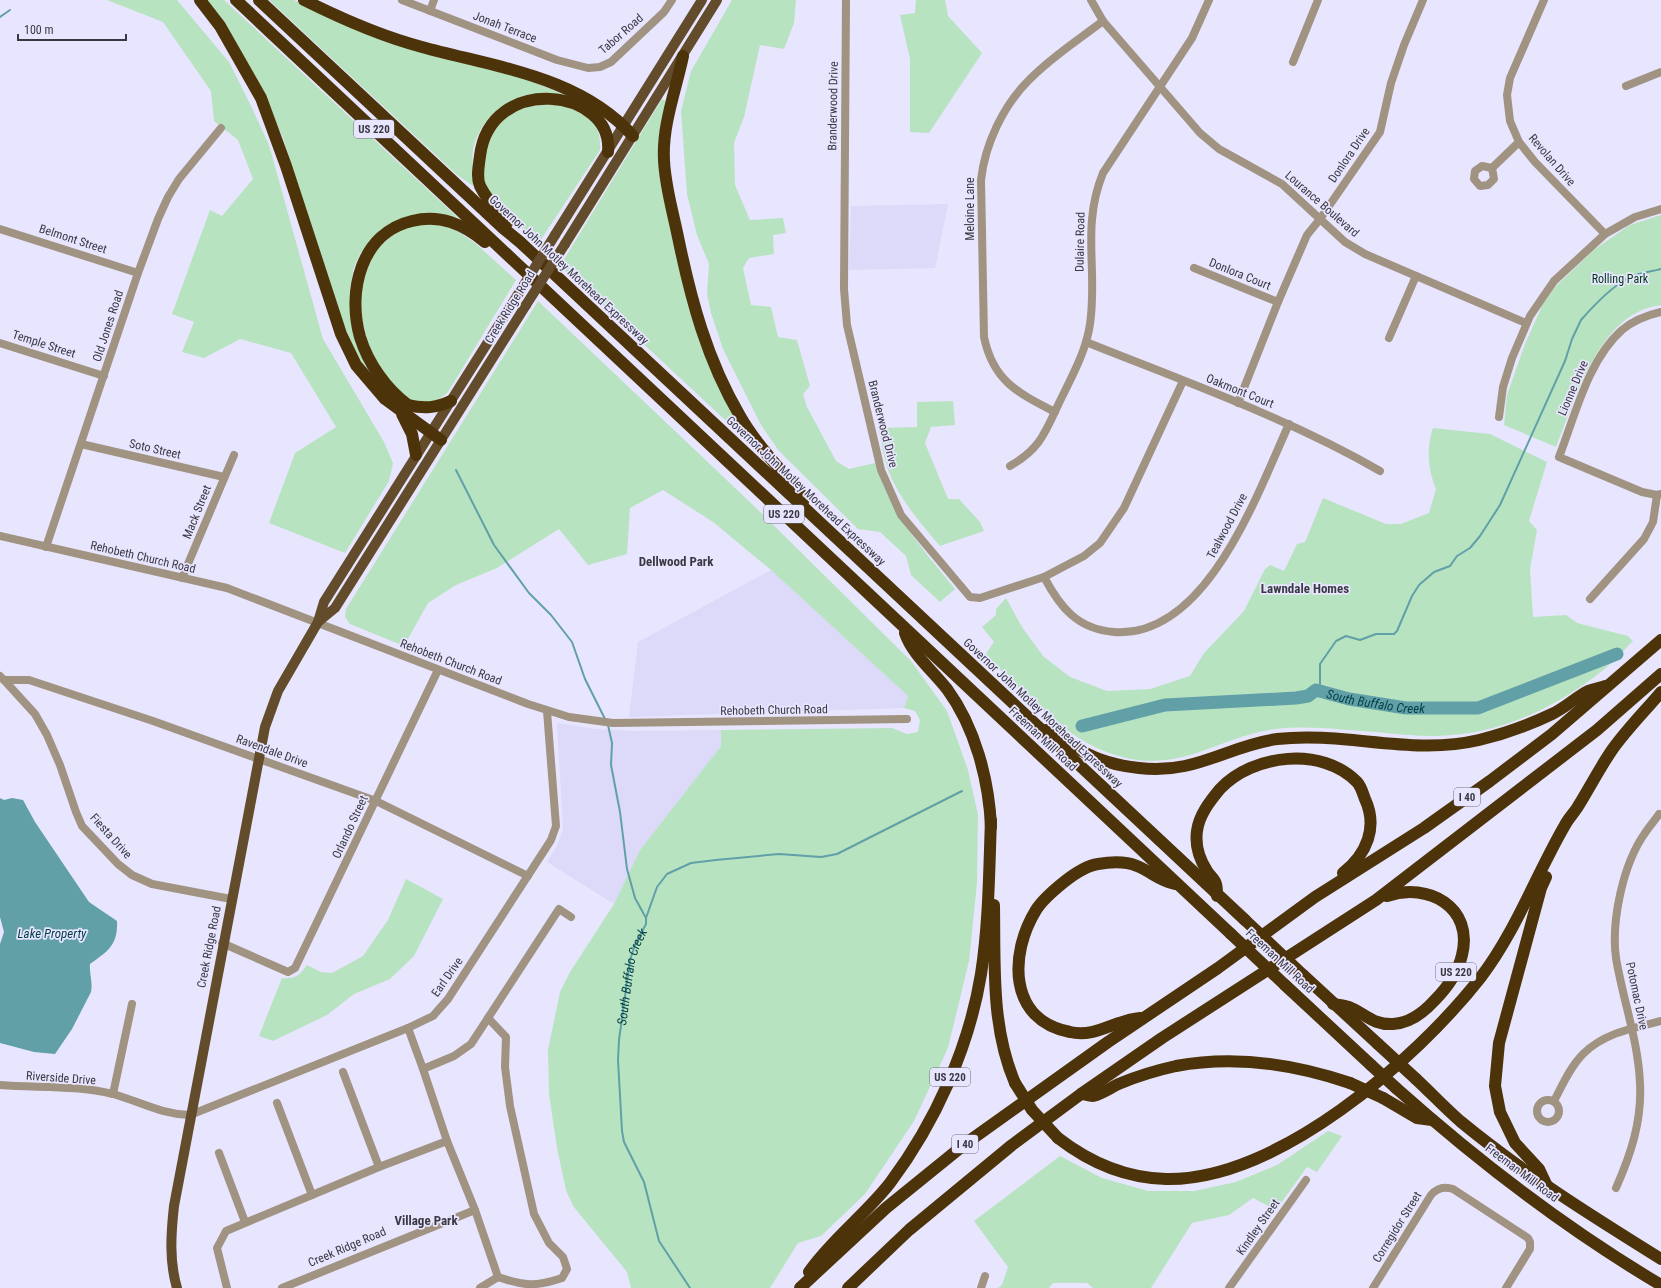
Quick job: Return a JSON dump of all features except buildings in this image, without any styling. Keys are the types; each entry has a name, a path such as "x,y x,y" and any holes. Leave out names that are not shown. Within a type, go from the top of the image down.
{"highway":[{"path":"200,0 220,26 261,98 286,166 341,334 356,365 371,384 443,437"},
{"name":"US 220","path":"236,0 502,248 510,259 903,627 908,643 934,672 959,707 977,750 983,772 991,820 988,900 981,973 969,1024 946,1086 922,1133 890,1183 868,1208 820,1256 799,1288"},
{"name":"Governor John Motley Morehead Expressway","path":"259,0 804,507 1333,1004"},
{"path":"304,0 346,22 420,47 525,73 559,86 602,108 624,126 633,136"},
{"path":"683,56 669,112 664,160 669,195 687,281 701,331 720,377 740,417 769,457 801,494 804,507"},
{"path":"520,242 490,203 480,184 478,171 484,137 490,125 498,116 508,108 533,99 552,99 573,104 588,110 597,118 606,136 608,152"},
{"path":"416,455 409,425 402,406 397,397 382,379 362,343 355,315 358,278 366,254 390,229 404,223 426,218 457,224 473,232 498,253 510,259"},
{"path":"402,406 432,408 451,401"},
{"name":"Freeman Mill Road","path":"903,627 1285,985 1432,1120 1540,1204 1661,1285"},
{"name":"I 40","path":"799,1288 886,1208 965,1144 1143,1018 1218,968 1315,897 1424,828 1490,781 1552,734 1661,640"},
{"name":"I 40","path":"848,1288 909,1230 976,1173 1081,1094 1162,1038 1376,900 1598,730 1661,674"},
{"path":"1040,728 1056,733 1084,752 1105,761 1140,768 1172,769 1191,766 1256,744 1288,738 1333,738 1404,744 1444,744 1477,740 1537,721 1572,703 1587,692 1610,685"},
{"path":"991,820 996,1013 1002,1047 1015,1083 1032,1110 1058,1138 1086,1157 1115,1170 1150,1178 1185,1178 1206,1175 1248,1162 1316,1126 1373,1086 1437,1029 1458,1005 1496,954 1566,824 1613,749 1661,692"},
{"path":"1217,896 1216,882 1207,871 1199,853 1197,839 1197,830 1209,802 1225,785 1256,766 1278,759 1302,759 1339,769 1359,784 1367,802 1371,822 1368,842 1361,854 1350,867 1319,891 1315,897"},
{"path":"1547,1186 1539,1169 1515,1143 1500,1112 1495,1086 1499,1043 1541,888 1576,809"},
{"path":"1143,1018 1128,1019 1105,1030 1091,1033 1070,1032 1051,1026 1032,1012 1022,996 1019,961 1024,936 1037,909 1056,888 1086,868 1096,864 1123,863 1137,866 1163,881 1177,884"},
{"name":"US 220","path":"1333,1004 1351,1007 1376,1022 1386,1024 1404,1022 1415,1018 1428,1008 1441,994 1457,971 1463,953 1463,936 1461,925 1450,906 1441,899 1430,894 1411,891 1401,892 1376,900"},
{"name":"Freeman Mill Road","path":"1333,1004 1460,1120 1547,1186 1585,1212 1661,1259"},
{"path":"1081,1094 1093,1096 1122,1083 1176,1066 1211,1062 1254,1062 1309,1070 1350,1083 1383,1098 1417,1118 1432,1120"}],"main road":[{"name":"Creek Ridge Road","path":"177,1288 174,1279 170,1240 174,1206 222,943 258,759 265,727 278,691 318,622 324,602 608,152 702,0"},
{"name":"Creek Ridge Road","path":"318,622 335,608 633,136 717,0"}],"street":[{"name":"Jonah Terrace","path":"402,0 557,60 588,68 600,67"},
{"path":"430,10 434,0"},
{"name":"Tabor Road","path":"600,67 611,62 634,41 664,12 672,0"},
{"name":"Branderwood Drive","path":"846,0 844,289 847,325 881,470 901,515 970,597 980,598 1044,577 1078,560 1100,543 1124,508 1183,382"},
{"name":"Lourance Boulevard","path":"1091,0 1103,21 1161,85 1200,132 1219,149 1282,184 1345,242 1365,254 1526,323"},
{"name":"Dulaire Road","path":"1010,466 1024,458 1036,448 1055,412 1086,342 1092,313 1091,228 1095,196 1108,164 1192,38 1209,0"},
{"path":"1293,62 1318,0"},
{"name":"Donlora Drive","path":"1238,403 1278,302 1307,235 1320,219 1380,132 1391,83 1404,45 1423,0"},
{"name":"Revolan Drive","path":"1544,0 1510,78 1507,95 1510,121 1519,142 1535,162 1605,234"},
{"name":"Meloine Lane","path":"1055,412 1023,396 1010,387 998,373 986,346 984,337 982,258 982,168 988,146 994,132 1024,85 1034,74 1103,21"},
{"path":"1626,86 1661,72"},
{"name":"Old Jones Road","path":"46,547 138,273 168,197 195,157 221,128"},
{"path":"1492,168 1519,142"},
{"path":"1499,417 1503,387 1512,358 1526,323 1554,281 1605,234 1635,217 1661,209"},
{"name":"Belmont Street","path":"0,229 138,273"},
{"name":"Donlora Court","path":"1194,268 1278,302"},
{"path":"1389,338 1416,276"},
{"name":"Lionne Drive","path":"1659,494 1642,492 1559,457 1592,370 1607,345 1623,329 1647,316 1661,312"},
{"name":"Oakmont Court","path":"1086,342 1289,424 1338,447 1380,471"},
{"name":"Temple Street","path":"0,343 104,376"},
{"name":"Tealwood Drive","path":"1044,577 1054,596 1066,611 1082,623 1102,631 1123,633 1136,630 1153,625 1172,614 1190,600 1206,582 1220,565 1232,546 1289,424"},
{"name":"Soto Street","path":"81,444 224,478"},
{"name":"Mack Street","path":"182,578 234,455"},
{"path":"1590,599 1644,539 1653,522 1659,494"},
{"name":"Rehobeth Church Road","path":"0,536 227,588 547,711 592,721 613,723 906,719"},
{"name":"Orlando Street","path":"222,943 288,972 295,968 438,670"},
{"name":"Ravendale Drive","path":"2,678 29,680 153,721 376,801 528,876"},
{"name":"Fiesta Drive","path":"2,678 35,714 47,735 60,765 82,826 118,864 132,875 152,884 231,899"},
{"name":"Earl Drive","path":"190,1115 408,1028 433,1016 448,999 551,840 556,826 547,711"},
{"name":"Potomac Drive","path":"1616,1188 1635,1138 1639,1110 1640,1084 1632,1028 1616,956 1616,913 1630,863 1644,834 1660,814"},
{"path":"423,1069 454,1056 471,1044 559,909 571,917"},
{"path":"113,1094 132,1004"},
{"path":"480,1288 498,1277 519,1284 534,1285 562,1278 567,1269 563,1257 549,1243 534,1214 510,1106 504,1067 506,1037 488,1018"},
{"path":"1554,1101 1582,1055 1600,1041 1632,1028 1661,1021"},
{"path":"408,1028 447,1141 475,1210 498,1277"},
{"path":"343,1072 379,1167"},
{"name":"Riverside Drive","path":"0,1085 76,1088 113,1094 172,1114 190,1115"},
{"path":"277,1103 312,1194"},
{"path":"227,1288 217,1248 226,1231 312,1194 447,1141"},
{"path":"219,1153 245,1222"},
{"name":"Kindley Street","path":"1229,1288 1306,1180"},
{"name":"Corregidor Street","path":"1373,1288 1435,1191 1445,1187 1453,1189 1526,1235 1530,1242 1530,1249 1506,1288"},
{"name":"Creek Ridge Road","path":"282,1288 475,1210"},
{"path":"981,1288 985,1276"}],"shaded area":[{"path":"948,204 935,268 849,270 851,206"},
{"path":"771,570 908,696 904,708 629,717 638,642"},
{"path":"557,723 595,729 636,731 721,730 721,746 640,850 614,904 547,862 557,846 563,829"}],"green space":[{"path":"107,0 177,0 229,62 269,145 323,339 384,442 393,463 389,481 345,553 269,523 295,453 336,427 291,353 240,339 204,358 182,352 194,322 172,314 210,210 222,216 253,179 238,140 214,121 211,91 163,22"},
{"path":"205,0 224,0 457,217 455,220 394,222 380,230 360,254 353,270 350,292 350,313 378,381 359,359 339,314 283,138 267,101"},
{"path":"269,0 294,0 316,11 534,82 584,103 549,96 527,96 516,99 496,111 488,119 476,139 473,150 473,186 456,174"},
{"path":"732,0 796,0 794,23 784,49 760,45 744,117 734,143 735,185 750,220 783,218 786,233 773,235 774,254 749,258 743,268 751,305 771,307 778,337 797,340 810,386 803,394 807,407 836,461 849,469 875,463 882,482 899,515 919,544 955,589 940,602 911,575 906,556 880,532 858,529 779,451 761,425 723,349 711,313 707,294 709,264 697,235 687,194 681,111 691,71"},
{"path":"916,0 945,0 948,16 982,53 929,133 910,132 910,59 900,15 915,13"},
{"path":"662,99 666,101 661,121 689,306 742,428 738,432 560,266"},
{"path":"550,104 561,106 587,116 597,129 600,138 600,150 538,244 499,207 484,182 482,159 496,124 521,108"},
{"name":"Rolling Park","path":"1661,215 1661,305 1640,311 1621,323 1606,340 1582,383 1556,447 1504,425 1507,395 1525,344 1542,306 1555,287 1595,249 1630,225"},
{"path":"433,223 456,230 475,243 516,280 448,392 432,402 422,403 409,400 404,396 382,370 374,355 362,320 360,302 361,284 365,268 373,253 393,234 410,226"},
{"path":"538,301 752,504 911,661 947,711 968,770 978,815 977,883 969,961 948,1048 914,1121 865,1194 821,1236 798,1243 770,1288 631,1288 627,1272 573,1206 566,1190 557,1148 549,1094 548,1050 560,992 570,972 614,904 640,850 721,746 721,730 892,728 907,734 918,732 920,720 915,711 904,708 908,696 771,570 713,522 663,490 630,508 627,554 588,565 559,529 497,568 456,585 428,603 404,646 350,624 345,617 346,609"},
{"path":"953,401 955,425 931,427 925,443 948,499 959,499 980,522 984,531 940,546 912,512 895,485 886,464 878,428 917,427 917,402"},
{"path":"1433,428 1490,434 1547,462 1529,521 1537,530 1530,569 1533,617 1566,615 1577,623 1628,636 1633,641 1614,661 1584,685 1544,708 1523,718 1502,725 1457,735 1420,736 1326,728 1276,729 1238,738 1185,756 1167,760 1147,761 1126,758 1085,742 1049,716 985,655 994,642 982,627 996,615 996,609 1006,598 1022,627 1043,656 1070,677 1107,691 1150,689 1190,676 1204,653 1244,611 1265,569 1270,565 1284,571 1297,544 1305,542 1323,498 1386,524 1401,524 1429,513 1436,489 1431,474 1429,459 1429,443"},
{"path":"406,879 443,899 414,956 390,979 354,994 327,1015 273,1041 259,1036 282,978 296,976 302,972 307,965 321,972 332,973 363,956 388,920"},
{"path":"1328,1131 1342,1136 1317,1172 1307,1167 1276,1210 1253,1198 1229,1215 1192,1223 1151,1288 1093,1288 1087,1283 1053,1283 1049,1288 998,1288 1002,1285 1008,1267 974,1221 1060,1156 1102,1178 1148,1191 1194,1191 1236,1182 1277,1165"}],"water":[{"name":"Lake Property","path":"0,798 4,800 12,798 23,800 35,822 89,902 117,921 116,936 111,947 90,964 92,985 91,992 72,1029 55,1054 34,1052 0,1043 0,944 4,932 0,917"}],"waterway":[{"path":"0,17 10,10"},
{"path":"1316,690 1320,684 1320,664 1336,641 1346,636 1360,640 1376,634 1394,634 1397,631 1412,596 1419,585 1434,572 1450,566 1457,556 1470,548 1480,536 1500,505 1565,361 1572,339 1581,320 1603,297 1621,282 1636,275 1661,269"},
{"path":"456,470 494,545 529,593 551,615 572,642 585,679 605,719"},
{"name":"South Buffalo Creek","path":"1082,726 1165,705 1296,698 1308,696 1316,690 1349,699 1406,708 1478,708 1617,654"},
{"path":"608,725 612,743 611,765 620,812 627,869 635,898 646,918"},
{"name":"South Buffalo Creek","path":"690,1288 659,1241 644,1182 624,1142 622,1131 618,1060 619,1040 630,960 635,945 646,924 646,918 657,887 667,874 691,863 779,854 821,857 837,854 962,791"}],"district":[{"name":"Dellwood Park","path":"676,561"},
{"name":"Lawndale Homes","path":"1305,588"},
{"name":"Village Park","path":"426,1220"}]}
